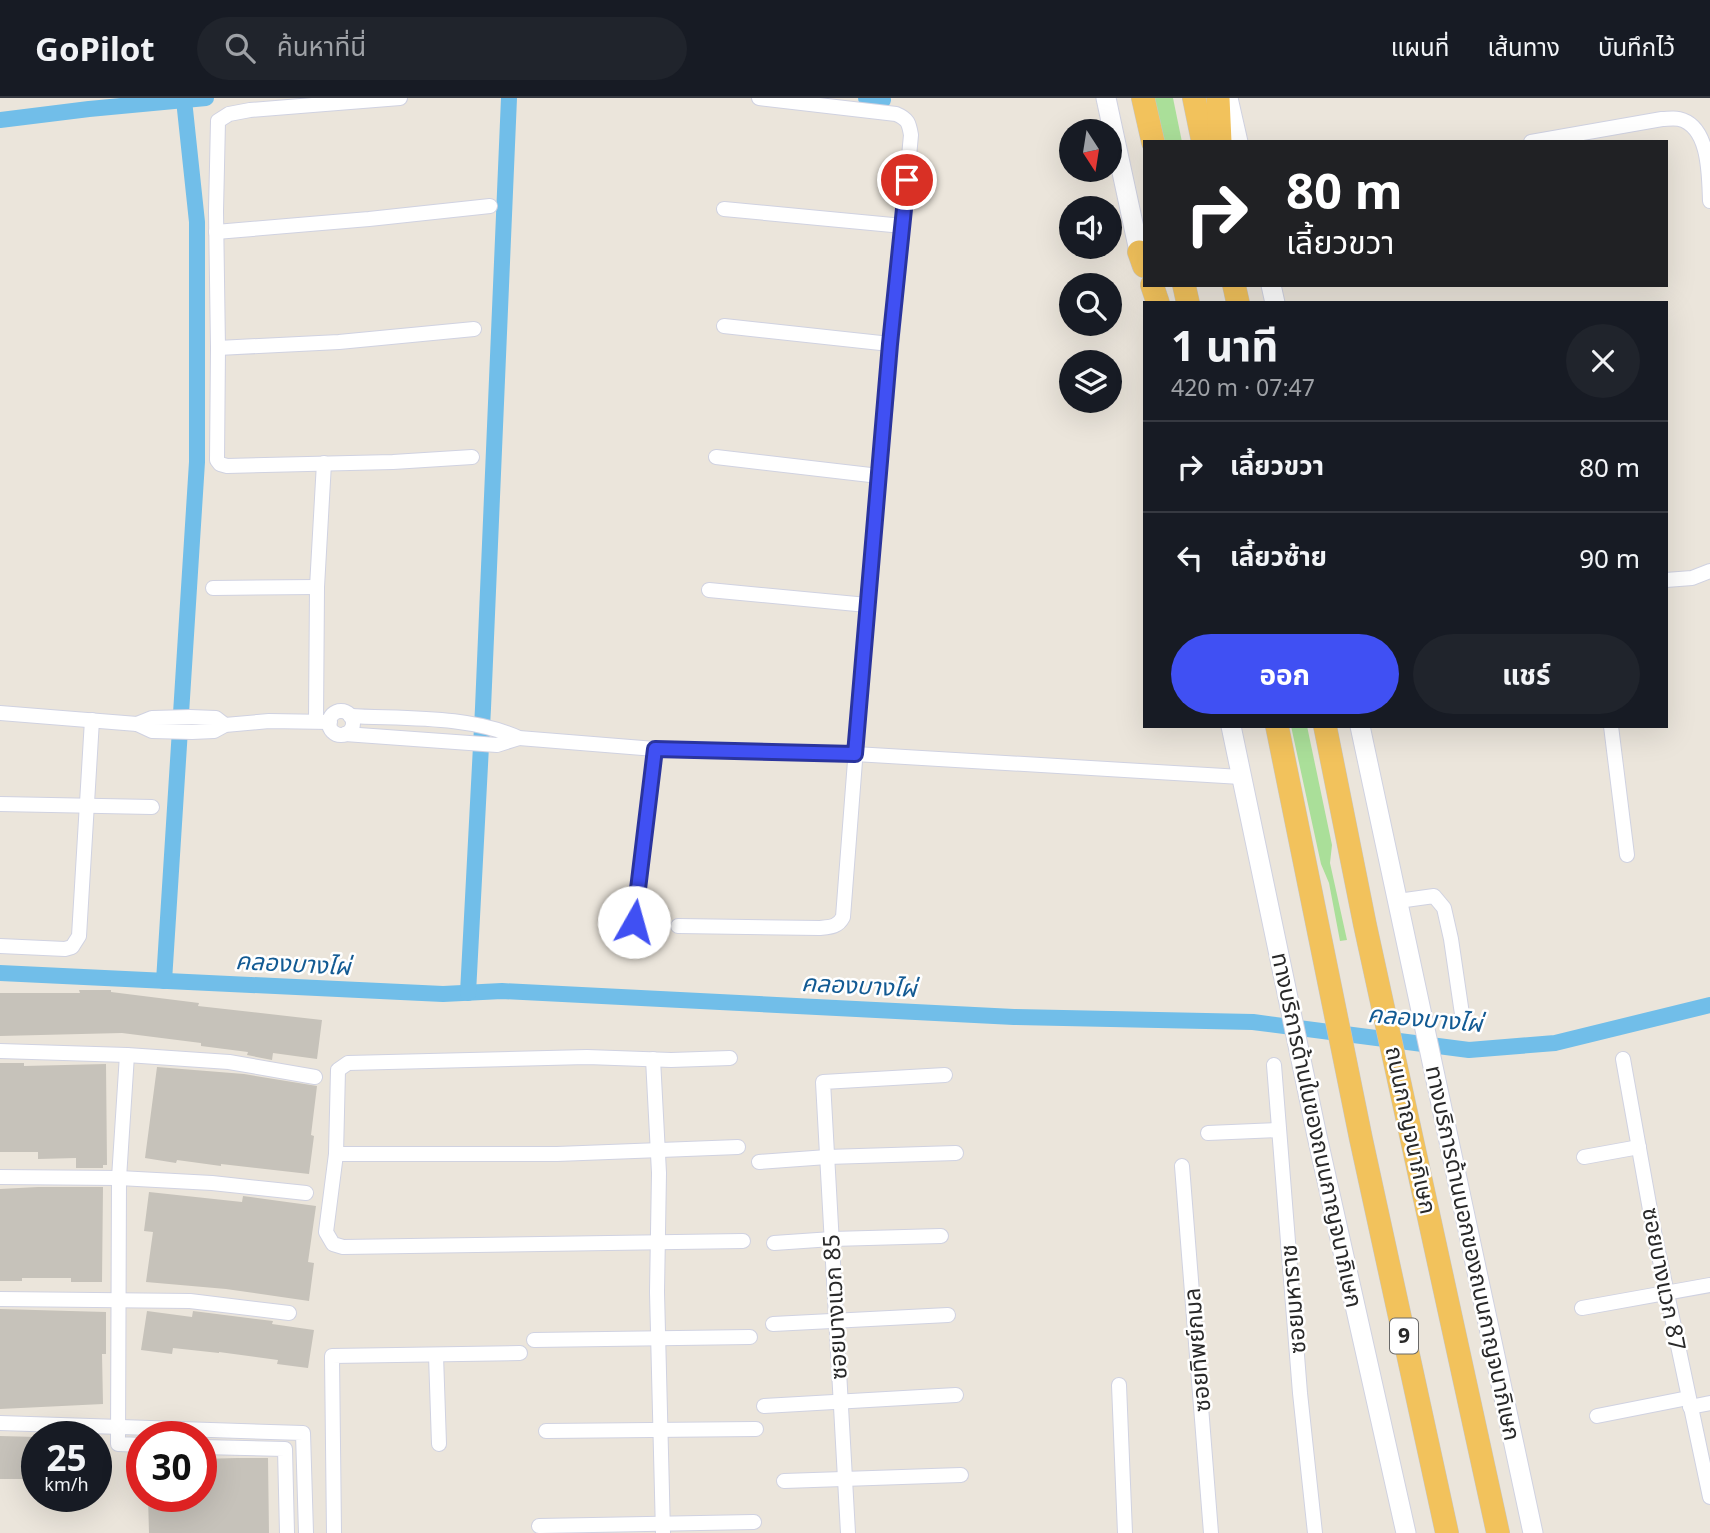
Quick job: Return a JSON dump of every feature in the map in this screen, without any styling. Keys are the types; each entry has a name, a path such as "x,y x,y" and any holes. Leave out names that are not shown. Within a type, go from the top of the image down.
{"highway":[{"path":"1143,98 1153,140"},
{"path":"1194,98 1203,140"},
{"path":"1217,98 1220,140"},
{"name":"9","path":"1277,728 1447,1533"},
{"name":"ถนนกาญจนาภิเษก","path":"1325,728 1365,925 1498,1533"}],"main road":[{"path":"1106,98 1142,259"},
{"path":"1228,98 1238,140"},
{"name":"ทางบริการด้านในของถนนกาญจนาภิเษก","path":"1231,728 1317,1136 1406,1533"},
{"name":"ทางบริการด้านนอกของถนนกาญจนาภิเษก","path":"1360,728 1533,1533"}],"street":[{"path":"400,98 250,110 223,116 218,121 216,460 228,466 472,457"},
{"path":"678,926 820,928 832,927 840,923 843,917 867,605 911,135 909,123 896,114 759,98"},
{"path":"1542,140 1662,119 1679,119 1691,125 1700,136 1706,152 1710,201"},
{"path":"216,232 490,206"},
{"path":"724,209 903,226"},
{"path":"724,326 890,344"},
{"path":"218,348 339,342 474,328"},
{"path":"716,457 879,476"},
{"path":"324,463 317,587 323,721 333,732 345,734 497,745 519,738"},
{"path":"1668,580 1692,578 1710,571"},
{"path":"213,588 317,587"},
{"path":"709,590 867,605"},
{"path":"0,713 137,724 152,718 192,733 215,731 225,725 269,721 323,721 344,712 350,716 466,724 499,729 519,738 655,749 855,754 1241,777"},
{"path":"345,734 352,726 350,716"},
{"path":"165,724 190,717 216,718 225,725"},
{"path":"0,946 65,949 72,947 79,936 92,720"},
{"path":"429,739 431,720"},
{"path":"1611,728 1628,855"},
{"path":"634,922 655,749"},
{"path":"0,804 152,807"},
{"path":"1398,901 1434,896 1444,908 1462,1014"},
{"path":"0,1051 229,1062 314,1077"},
{"path":"126,1444 118,1444 118,1302 119,1178 127,1055"},
{"path":"730,1058 348,1063 338,1070 335,1154 326,1232 333,1244 342,1247 743,1241"},
{"path":"653,1059 658,1150 663,1528"},
{"name":"ซอยบางแวก 87","path":"1623,1059 1666,1292 1710,1497"},
{"name":"ซอยมหาราช","path":"1274,1065 1300,1393 1315,1533"},
{"name":"ซอยบางแวก 85","path":"848,1533 823,1082 945,1075"},
{"path":"1208,1133 1279,1130"},
{"path":"335,1154 509,1154 738,1147"},
{"path":"1584,1157 1639,1147"},
{"path":"759,1162 956,1153"},
{"name":"ซอยทิพย์กมล","path":"1182,1167 1211,1533"},
{"path":"0,1177 119,1178 212,1183 306,1194"},
{"path":"774,1243 941,1236"},
{"path":"1582,1308 1710,1285"},
{"path":"0,1299 190,1301 289,1313"},
{"path":"773,1324 948,1315"},
{"path":"534,1340 750,1337"},
{"path":"334,1533 332,1356 520,1353"},
{"path":"436,1355 439,1444"},
{"path":"1119,1385 1125,1533"},
{"path":"764,1406 956,1395"},
{"path":"1597,1416 1689,1402 1710,1403"},
{"path":"0,1423 126,1426"},
{"path":"546,1431 756,1429"},
{"path":"217,1430 303,1433 306,1533"},
{"path":"217,1447 285,1449 287,1533"},
{"path":"784,1480 961,1475"},
{"path":"539,1526 663,1528 754,1522"}],"green space":[{"path":"1154,98 1173,98 1182,140 1164,140"},
{"path":"1291,728 1307,728 1332,845 1330,863 1347,940 1340,941 1329,883 1321,864"}],"building":[{"path":"79,990 111,990 199,1003 198,1006 322,1020 317,1059 273,1053 272,1060 247,1055 248,1052 201,1046 201,1043 122,1033 0,1036 0,993 80,993"},
{"path":"0,1063 24,1063 24,1066 106,1064 107,1165 103,1165 103,1168 76,1168 76,1158 38,1159 38,1152 0,1152"},
{"path":"157,1067 244,1074 317,1086 309,1174 145,1158"},
{"path":"103,1187 102,1282 71,1282 71,1278 0,1281 0,1189"},
{"path":"149,1192 242,1202 243,1196 316,1206 308,1262 314,1263 309,1301 226,1289 146,1282 153,1232 144,1231"},
{"path":"0,1309 106,1312 106,1354 102,1354 103,1404 0,1409"},
{"path":"147,1311 192,1317 193,1311 273,1321 272,1324 314,1330 308,1368 277,1364 278,1360 219,1352 173,1348 172,1354 141,1350"},
{"path":"0,1436 21,1437 21,1479 0,1479"},
{"path":"268,1458 269,1533 149,1533 148,1512 217,1512 217,1459"}],"waterway":[{"path":"0,120 206,98"},
{"path":"468,993 509,98"},
{"path":"866,98 883,100"},
{"path":"164,981 197,462 197,222 184,100"},
{"name":"คลองบางไผ่","path":"0,973 443,994 502,991 1014,1017 1253,1022 1469,1050 1555,1043 1710,1005"}],"route":[{"path":"634,922 655,749 855,754 890,344 907,180"}]}
